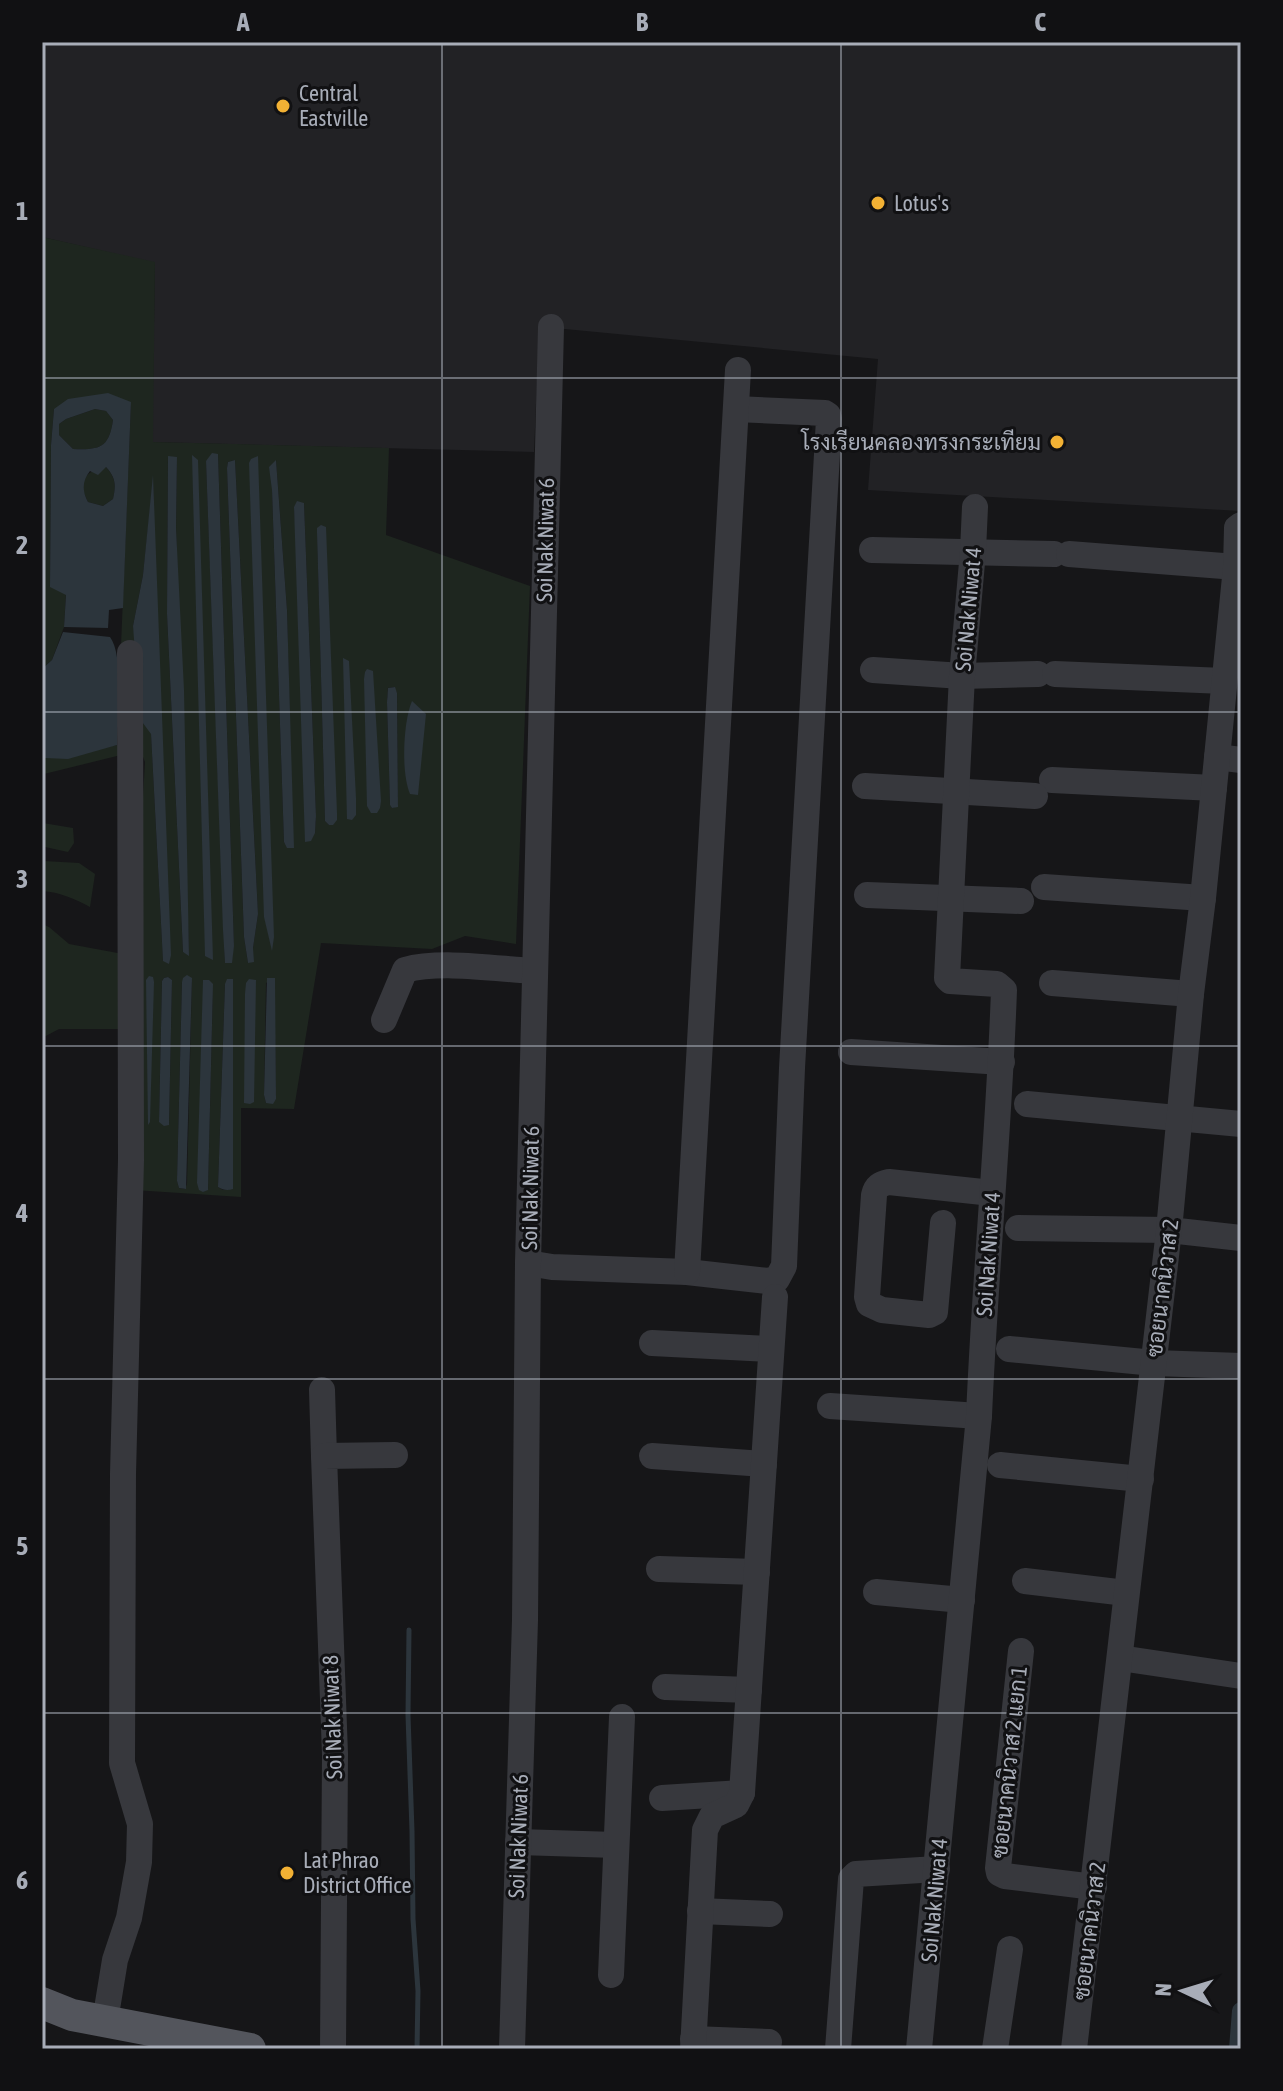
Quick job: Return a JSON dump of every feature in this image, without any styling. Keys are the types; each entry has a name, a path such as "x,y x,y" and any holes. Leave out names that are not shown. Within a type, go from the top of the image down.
{"main road":[{"path":"42,2003 72,2015 105,2021 160,2040 250,2049"}],"street":[{"name":"Soi Nak Niwat 6","path":"512,2049 526,1580 528,1263 551,327"},
{"path":"687,1272 738,370"},
{"path":"528,1263 552,1267 687,1272 768,1281 777,1279 784,1266 829,419 825,413 736,409"},
{"name":"Soi Nak Niwat 4","path":"919,2049 979,1416 1002,1062 1004,990 997,984 947,980 962,676 975,507"},
{"name":"ซอยนาคนิวาส 2","path":"1074,2049 1169,1230 1214,788 1229,758 1224,681 1237,528 1240,525"},
{"path":"872,550 1062,554 1236,567"},
{"path":"105,2021 115,1960 129,1918 139,1862 140,1824 122,1763 123,1474 131,1160 130,653"},
{"path":"873,670 962,676 1046,674 1224,681"},
{"path":"865,786 957,791 1214,788"},
{"path":"1044,887 1203,898"},
{"path":"867,895 1021,901"},
{"path":"384,1020 405,970 441,966 535,971"},
{"path":"1052,983 1191,994"},
{"path":"851,1052 1002,1062"},
{"path":"1027,1104 1241,1124"},
{"path":"943,1223 935,1312 929,1315 882,1310 869,1304 874,1195 880,1184 889,1182 992,1193"},
{"path":"1018,1228 1169,1230 1241,1238"},
{"path":"769,2042 693,2044 705,1830 712,1816 736,1805 742,1793 775,1297"},
{"path":"652,1343 771,1349"},
{"path":"1009,1349 1154,1363 1241,1366"},
{"name":"Soi Nak Niwat 8","path":"322,1390 335,1754 333,2049"},
{"path":"830,1406 979,1416"},
{"path":"324,1456 395,1455"},
{"path":"652,1456 764,1464"},
{"path":"1000,1465 1141,1479"},
{"path":"659,1569 757,1572"},
{"path":"1025,1581 1126,1593"},
{"path":"876,1592 962,1600"},
{"name":"ซอยนาคนิวาส 2 แยก 1","path":"1021,1651 999,1873 1094,1887"},
{"path":"1120,1658 1241,1676"},
{"path":"665,1687 749,1690"},
{"path":"611,1975 622,1717"},
{"path":"662,1798 742,1793"},
{"path":"518,1842 616,1845"},
{"path":"838,2049 851,1879 856,1874 937,1869"},
{"path":"700,1911 770,1914"},
{"path":"995,2049 1010,1949"}],"shaded area":[{"path":"42,42 1241,42 1241,511 868,490 878,359 565,329 539,331 534,452 152,442 155,263 42,237"},
{"path":"42,237 155,262 153,442 389,448 386,535 530,586 516,944 465,936 432,949 321,943 294,1109 241,1108 241,1197 134,1190 134,948 145,762 129,721 120,670 131,402 54,409 50,586 66,594 64,627 52,660 42,669","holes":["218,454 234,946 225,963 206,461","168,457 177,457 176,528 189,955 183,952 167,614","235,460 258,914 248,963 244,937 227,468 228,462","276,460 287,610 293,848 287,847 284,842 272,490","153,483 163,961 151,734 133,626 143,575","304,503 315,833 294,507","317,528 329,825 325,821","394,687 397,693 398,806 392,808 387,702 388,688","168,977 172,980 169,1124 159,1122 162,981","192,978 187,1184 185,1189 179,1188 182,982","274,978 276,1099 266,1103 266,983","213,984 208,1189 203,1192","225,984 229,1190 218,1187"]},
{"path":"108,393 131,402 123,608 109,610 108,628 64,627 66,595 50,587 54,409 68,399","holes":["95,409 106,411 113,420 106,442 96,448 73,449 59,435 59,424","106,467 114,482 113,499 103,506 88,502 84,486 87,475 90,471 98,475"]},
{"path":"95,409 106,411 113,420 106,442 96,448 73,449 59,435 59,424"},
{"path":"212,453 218,454 234,946 232,963 225,963 223,930 206,461"},
{"path":"192,455 198,460 213,960 205,956"},
{"path":"168,456 177,457 176,528 184,690 189,956 183,952 167,614"},
{"path":"258,456 272,951 264,917 249,463"},
{"path":"235,460 258,914 254,962 248,963 244,937 227,468 228,462"},
{"path":"276,460 287,610 294,848 287,848 284,842 269,467"},
{"path":"105,466 113,478 115,490 113,499 103,506 88,502 83,483 88,474"},
{"path":"153,475 169,964 163,961 151,734 140,719 133,626 143,575"},
{"path":"297,501 304,503 316,816 315,833 311,841 305,842 294,507"},
{"path":"321,525 326,527 337,813 333,825 325,821 317,532"},
{"path":"63,632 110,637 117,658 117,745 68,759 45,758 42,751 42,669 52,660"},
{"path":"343,658 349,661 356,798 356,815 352,820 347,819"},
{"path":"367,669 373,671 381,801 377,813 371,813 367,806 364,679"},
{"path":"395,687 398,807 392,808 387,702 388,688"},
{"path":"412,701 426,714 418,795 410,794 404,761"},
{"path":"117,745 122,749 121,755 44,774 43,823 73,828 74,843 68,852 45,847 44,861 79,863 95,874 90,907 67,896 42,891 42,751 45,758"},
{"path":"42,924 69,944 123,954 123,1029 59,1029 42,1038"},
{"path":"187,975 192,978 186,1189 179,1188 177,1181 182,982"},
{"path":"149,976 153,977 154,982 148,1125 146,980"},
{"path":"168,977 172,980 169,1125 164,1126 159,1122 162,981"},
{"path":"267,978 275,978 276,1099 273,1104 266,1103 264,1095"},
{"path":"227,979 233,979 233,1189 227,1190 218,1187"},
{"path":"249,979 256,980 254,1102 250,1104 244,1103 245,994"},
{"path":"203,980 213,984 208,1190 203,1192 197,1183"}],"waterway":[{"path":"409,1630 408,1715 418,1991 417,2049"},
{"path":"1238,2049 1241,2011"}],"place":[{"name":"Central Eastville","path":"283,106"},
{"name":"Lotus's","path":"878,203"},
{"name":"โรงเรียนคลองทรงกระเทียม","path":"1057,442"},
{"name":"Lat Phrao District Office","path":"287,1873"}]}
